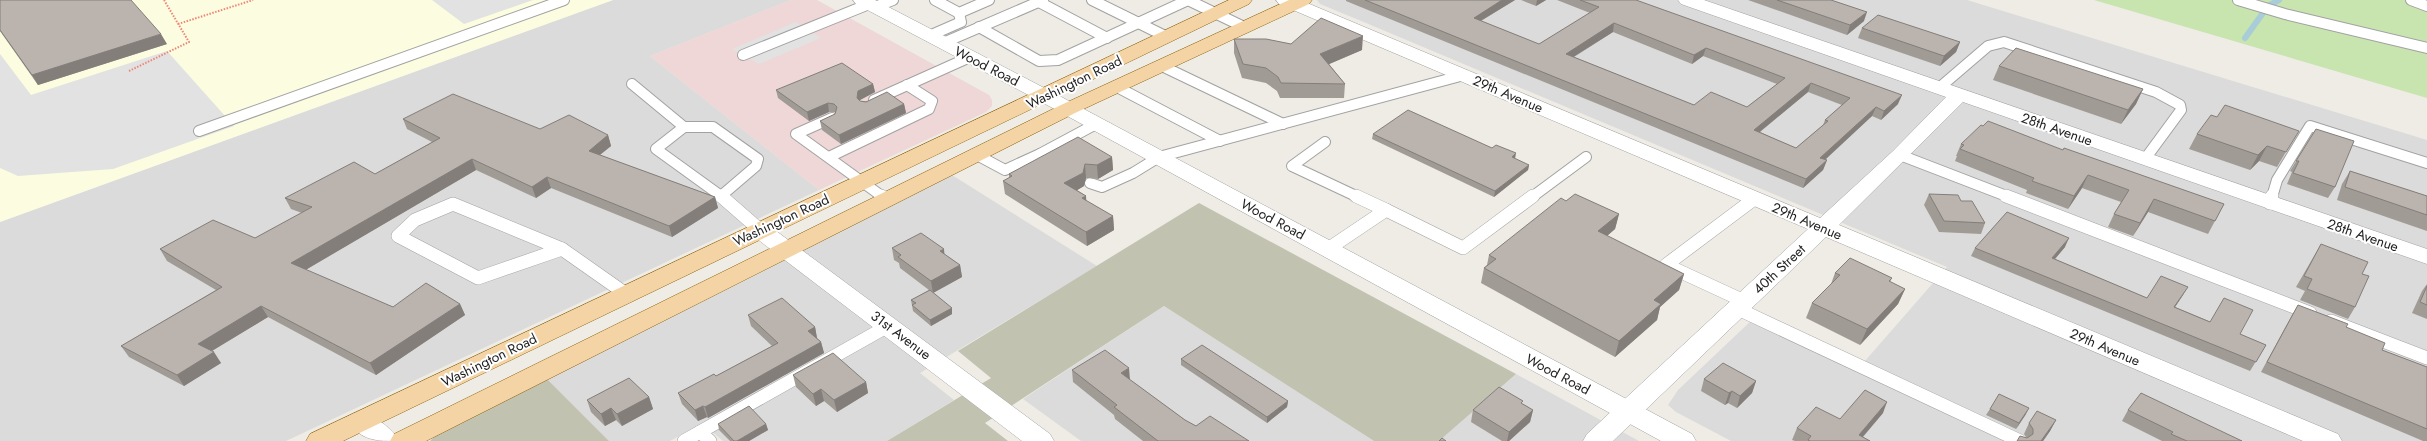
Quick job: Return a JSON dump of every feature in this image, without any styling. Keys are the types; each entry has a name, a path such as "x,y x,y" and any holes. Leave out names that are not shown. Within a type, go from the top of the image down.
{"main road":[{"name":"Washington Road","path":"319,441 760,230 1045,96 1243,0"},
{"name":"Washington Road","path":"403,441 1068,110 1244,27 1294,1"}],"street":[{"name":"28th Avenue","path":"1687,0 2427,258"},
{"name":"29th Avenue","path":"1294,1 1754,199 2329,441"},
{"name":"Wood Road","path":"869,4 1159,157 1683,441"},
{"name":"40th Street","path":"1596,441 1900,155 1949,91"},
{"name":"31st Avenue","path":"760,230 1041,441"},
{"path":"361,421 386,441"}],"lane":[{"path":"199,131 564,0"},
{"path":"743,55 869,4 893,0"},
{"path":"934,0 959,13 961,22 936,39"},
{"path":"959,13 989,0"},
{"path":"1092,0 1167,37"},
{"path":"979,27 1039,61 1058,60 1188,0 1244,27"},
{"path":"2238,0 2426,52"},
{"path":"2411,0 2427,6"},
{"path":"936,39 979,27 1041,1 1107,38"},
{"path":"1949,91 1988,46 2004,42 2156,92 2171,98 2180,105 2181,110 2145,159"},
{"path":"865,104 970,57"},
{"path":"1162,66 1283,124"},
{"path":"1090,183 1102,187 1111,184 1159,157 1464,75"},
{"path":"632,84 684,127"},
{"path":"829,157 929,109 932,101 907,85"},
{"path":"1117,87 1220,141"},
{"path":"832,118 796,134 888,200"},
{"path":"977,155 1000,169 1005,170 1044,157 1096,124"},
{"path":"2270,203 2277,180 2310,126 2427,163"},
{"path":"721,196 756,166 758,159 713,127 684,127 656,149 721,196 760,230"},
{"path":"1325,142 1292,166 1463,248 1586,157"},
{"path":"1900,155 2427,358"},
{"path":"1754,199 1666,265 1740,305 2020,441"},
{"path":"562,249 478,278 398,236 403,228 439,208 453,204 562,249 626,294"},
{"path":"1328,249 1386,210"},
{"path":"684,441 705,436 888,326"}],"path":[{"path":"129,71 189,42 164,0"},
{"path":"178,24 253,0"}],"shaded area":[{"path":"0,0 613,0 0,222"},
{"path":"432,0 533,0 464,24"},
{"path":"613,0 791,0 650,56 819,190 286,441 0,441 0,222"},
{"path":"791,0 817,0 989,95 992,100 992,106 986,112 819,190 650,56"},
{"path":"1317,0 1967,0 2427,140 2427,441 1731,441 1676,412 1668,405 1678,390 1753,319 1858,369 1947,267 1320,4"},
{"path":"796,22 821,38 759,64 732,49"},
{"path":"167,51 234,126 113,169 18,176 0,168 0,54 31,95"},
{"path":"952,175 1097,266 920,373 954,400 887,441 723,441 702,423 670,441 609,441 547,379"},
{"path":"1199,203 1516,374 1439,441 1374,441 1164,306 985,423 1008,441 887,441 991,378 958,351"},
{"path":"1164,306 1374,441 1081,441 1023,399"},
{"path":"1516,374 1639,441 1439,441"},
{"path":"547,379 609,441 430,441 437,434"}],"green space":[{"path":"2094,0 2427,0 2427,98"}],"building":[{"path":"0,0 131,0 161,34 32,75 0,30"},
{"path":"1365,0 1502,0 1474,18 1539,44 1599,7 1580,0 1636,0 1902,95 1884,111 1876,107 1820,158 1827,160 1806,179","holes":["1614,23 1694,55 1706,48 1785,78 1747,107 1711,92 1694,105 1566,54","1811,83 1850,98 1825,120 1828,121 1796,148 1754,130"]},
{"path":"1777,0 1831,0 1867,12 1850,25"},
{"path":"1878,15 1960,42 1944,56 1862,28"},
{"path":"1321,18 1363,36 1320,54 1345,84 1281,83 1278,77 1266,68 1243,64 1234,39 1266,39 1291,44"},
{"path":"2016,48 2143,89 2128,110 1999,66"},
{"path":"842,63 873,84 858,91 857,98 860,101 866,102 887,92 904,104 839,135 820,121 835,114 837,107 834,104 828,103 807,112 776,90"},
{"path":"453,94 540,129 569,115 608,135 589,151 715,197 669,226 547,177 532,187 472,159 291,263 393,307 426,283 460,304 370,363 261,306 198,344 214,352 177,375 121,346 222,287 160,249 213,220 255,238 312,207 285,198 354,162 375,174 440,138 403,119"},
{"path":"2225,105 2299,131 2286,152 2267,146 2258,155 2197,134 2211,115 2217,117"},
{"path":"1408,110 1492,148 1496,145 1516,153 1512,157 1529,165 1495,191 1373,134"},
{"path":"1988,121 2063,150 2064,148 2224,204 2215,221 2154,199 2140,223 2114,214 2129,190 2088,175 2074,196 2032,181 2034,178 1960,149 1964,145 1961,144 1981,125 1983,126"},
{"path":"2316,129 2354,141 2335,187 2293,173 2299,161 2296,161"},
{"path":"1078,137 1112,157 1097,165 1085,164 1083,173 1064,183 1086,196 1082,198 1113,216 1086,232 1003,181 1012,176 1009,174"},
{"path":"2350,171 2427,196 2427,215 2345,187"},
{"path":"1575,194 1619,214 1598,231 1684,274 1654,300 1661,304 1619,341 1484,268 1496,259 1489,255 1561,198 1566,201"},
{"path":"1929,194 1958,195 1961,201 1972,201 1985,223 1944,221"},
{"path":"2007,212 2069,238 2052,258 2147,298 2161,276 2188,287 2174,307 2210,322 2224,298 2253,310 2240,334 2266,345 2256,362 1975,248"},
{"path":"921,233 944,249 940,251 960,265 931,281 898,257 901,255 892,248"},
{"path":"2321,244 2368,262 2362,274 2369,276 2355,307 2307,289 2312,279 2304,276"},
{"path":"1850,258 1892,278 1889,281 1905,289 1867,329 1812,303 1840,275 1835,273"},
{"path":"2427,286 2427,305 2420,302"},
{"path":"930,290 952,308 930,320 912,305 916,303 911,300"},
{"path":"782,298 815,327 808,331 821,342 705,407 703,406 695,410 678,393 714,374 716,376 778,343 748,315"},
{"path":"2298,305 2348,324 2346,327 2385,343 2382,350 2427,367 2427,429 2267,362"},
{"path":"1202,345 1288,401 1267,417 1181,359"},
{"path":"1105,350 1129,368 1121,373 1185,420 1196,426 1210,416 1249,441 1158,441 1114,407 1117,405 1072,370"},
{"path":"833,353 866,382 834,400 821,389 813,394 793,375"},
{"path":"1723,363 1756,381 1740,396 1732,391 1729,393 1704,379"},
{"path":"629,378 649,397 617,414 611,408 601,414 587,400"},
{"path":"1499,387 1523,401 1521,403 1533,410 1509,432 1473,410"},
{"path":"1865,390 1887,402 1859,435 1870,441 1810,441 1808,440 1811,436 1797,428 1816,407 1840,419"},
{"path":"2141,393 2242,441 2187,441 2171,434 2173,432 2128,410"},
{"path":"1999,394 2029,408 2019,423 1990,409"},
{"path":"749,406 766,424 737,441 734,441 718,424"},
{"path":"2037,411 2056,420 2041,441 2017,441 2020,436 2027,438 2033,434 2033,429 2029,423"},
{"path":"1442,438 1446,441 1439,441"}],"waterway":[{"path":"2245,38 2268,6 2279,0"}]}
